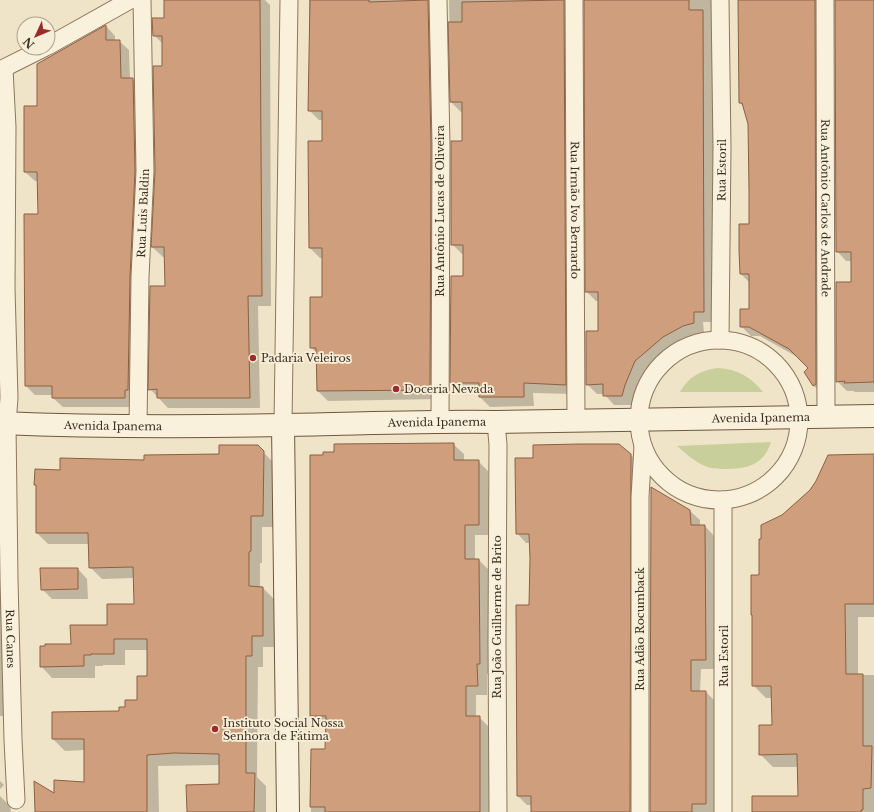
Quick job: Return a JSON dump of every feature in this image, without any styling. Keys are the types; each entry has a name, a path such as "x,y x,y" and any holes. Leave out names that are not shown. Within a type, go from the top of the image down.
{"street":[{"path":"56,42 130,0"},
{"name":"Rua Luis Baldin","path":"138,426 140,277 145,171 142,0"},
{"path":"288,812 283,425 289,0"},
{"name":"Rua Antônio Lucas de Oliveira","path":"438,0 440,145 440,422"},
{"name":"Rua Irmão Ivo Bernardo","path":"574,0 576,420"},
{"name":"Rua Estoril","path":"720,0 722,148 720,340"},
{"name":"Rua Antônio Carlos de Andrade","path":"825,0 826,416"},
{"path":"2,70 29,56"},
{"name":"Rua Canes","path":"2,70 7,127 6,250 9,398 4,424 16,800"},
{"path":"720,340 740,343 752,348 774,363 787,378 796,397 799,417 797,438 790,457 778,474 762,488 743,497 723,500 702,498 677,488 666,480 652,464 644,445 639,420 642,399 647,386 663,363 680,351 699,343 720,340"},
{"name":"Avenida Ipanema","path":"4,424 138,426 283,425 874,416"},
{"name":"Rua João Guilherme de Brito","path":"496,422 498,445 498,812"},
{"name":"Rua Adão Rocumback","path":"640,812 640,497 644,445"},
{"name":"Rua Estoril","path":"723,500 723,812"}],"green space":[{"path":"718,368 731,370 743,375 754,382 763,392 680,392 691,378 706,370"},
{"path":"771,442 764,456 755,464 735,469 710,468 694,460 677,446"}],"building":[{"path":"164,0 260,0 262,296 248,296 250,398 157,398 157,389 148,390 150,286 165,286 164,247 151,247 155,171 153,66 162,66 162,36 153,36 152,18 164,18"},
{"path":"310,0 369,0 369,2 428,0 431,145 430,390 317,391 316,348 310,348 310,297 322,297 322,248 309,248 308,141 322,141 322,111 308,111"},
{"path":"564,0 566,385 524,383 524,397 479,397 479,383 450,383 451,276 463,276 463,245 451,245 451,141 462,141 462,102 450,102 448,22 462,22 462,2"},
{"path":"584,0 689,0 689,10 703,10 704,312 694,312 694,323 683,326 663,337 635,361 622,396 603,396 603,384 586,385 586,331 598,331 598,292 585,292"},
{"path":"738,0 815,0 816,384 813,386 804,372 808,368 789,349 749,327 740,327 740,309 749,309 749,274 740,274 739,224 749,224 749,190 748,124 742,103 739,103"},
{"path":"835,0 874,0 874,382 836,382 836,282 851,282 851,252 836,252"},
{"path":"106,25 106,40 120,40 121,78 133,78 135,171 130,277 128,390 125,390 125,398 52,398 52,386 25,386 24,214 38,214 37,172 24,172 24,106 37,106 37,64 51,56 56,56 56,53"},
{"path":"454,443 454,460 479,460 479,525 465,525 465,559 479,559 480,664 477,664 478,686 466,686 466,716 480,716 480,812 325,812 325,807 310,807 311,749 325,749 326,716 310,716 310,455 323,455 323,452 334,452 334,444"},
{"path":"619,444 631,454 630,812 531,812 531,796 517,796 516,605 529,605 530,558 529,534 516,534 515,458 533,458 533,445"},
{"path":"219,445 258,445 264,451 263,516 251,516 251,551 249,552 249,586 263,587 263,636 252,636 252,656 246,656 246,773 255,773 254,812 187,812 186,785 219,784 219,754 174,753 147,755 147,812 35,812 34,781 54,793 54,780 84,782 84,739 52,739 52,712 119,711 119,707 125,707 125,700 137,700 137,676 147,676 147,639 114,639 114,654 84,655 84,666 40,667 40,646 45,646 45,644 71,644 70,625 107,625 107,604 134,604 133,567 89,568 88,533 36,533 36,485 34,485 35,469 60,470 60,458 144,460 144,455 219,454"},
{"path":"874,454 874,604 845,604 846,674 863,674 863,746 872,746 871,788 863,789 863,810 861,810 861,812 752,812 752,796 798,796 797,754 759,755 759,725 772,725 771,686 752,686 751,575 759,575 759,539 761,539 761,525 782,515 810,490 816,481 828,455"},
{"path":"651,487 690,510 691,525 705,525 706,660 691,660 691,691 706,691 706,804 692,804 692,812 650,812"},
{"path":"40,568 78,568 78,589 41,590"}],"place":[{"name":"Padaria Veleiros","path":"253,358"},
{"name":"Doceria Nevada","path":"396,389"},
{"name":"Instituto Social Nossa Senhora de Fátima","path":"215,729"}]}
